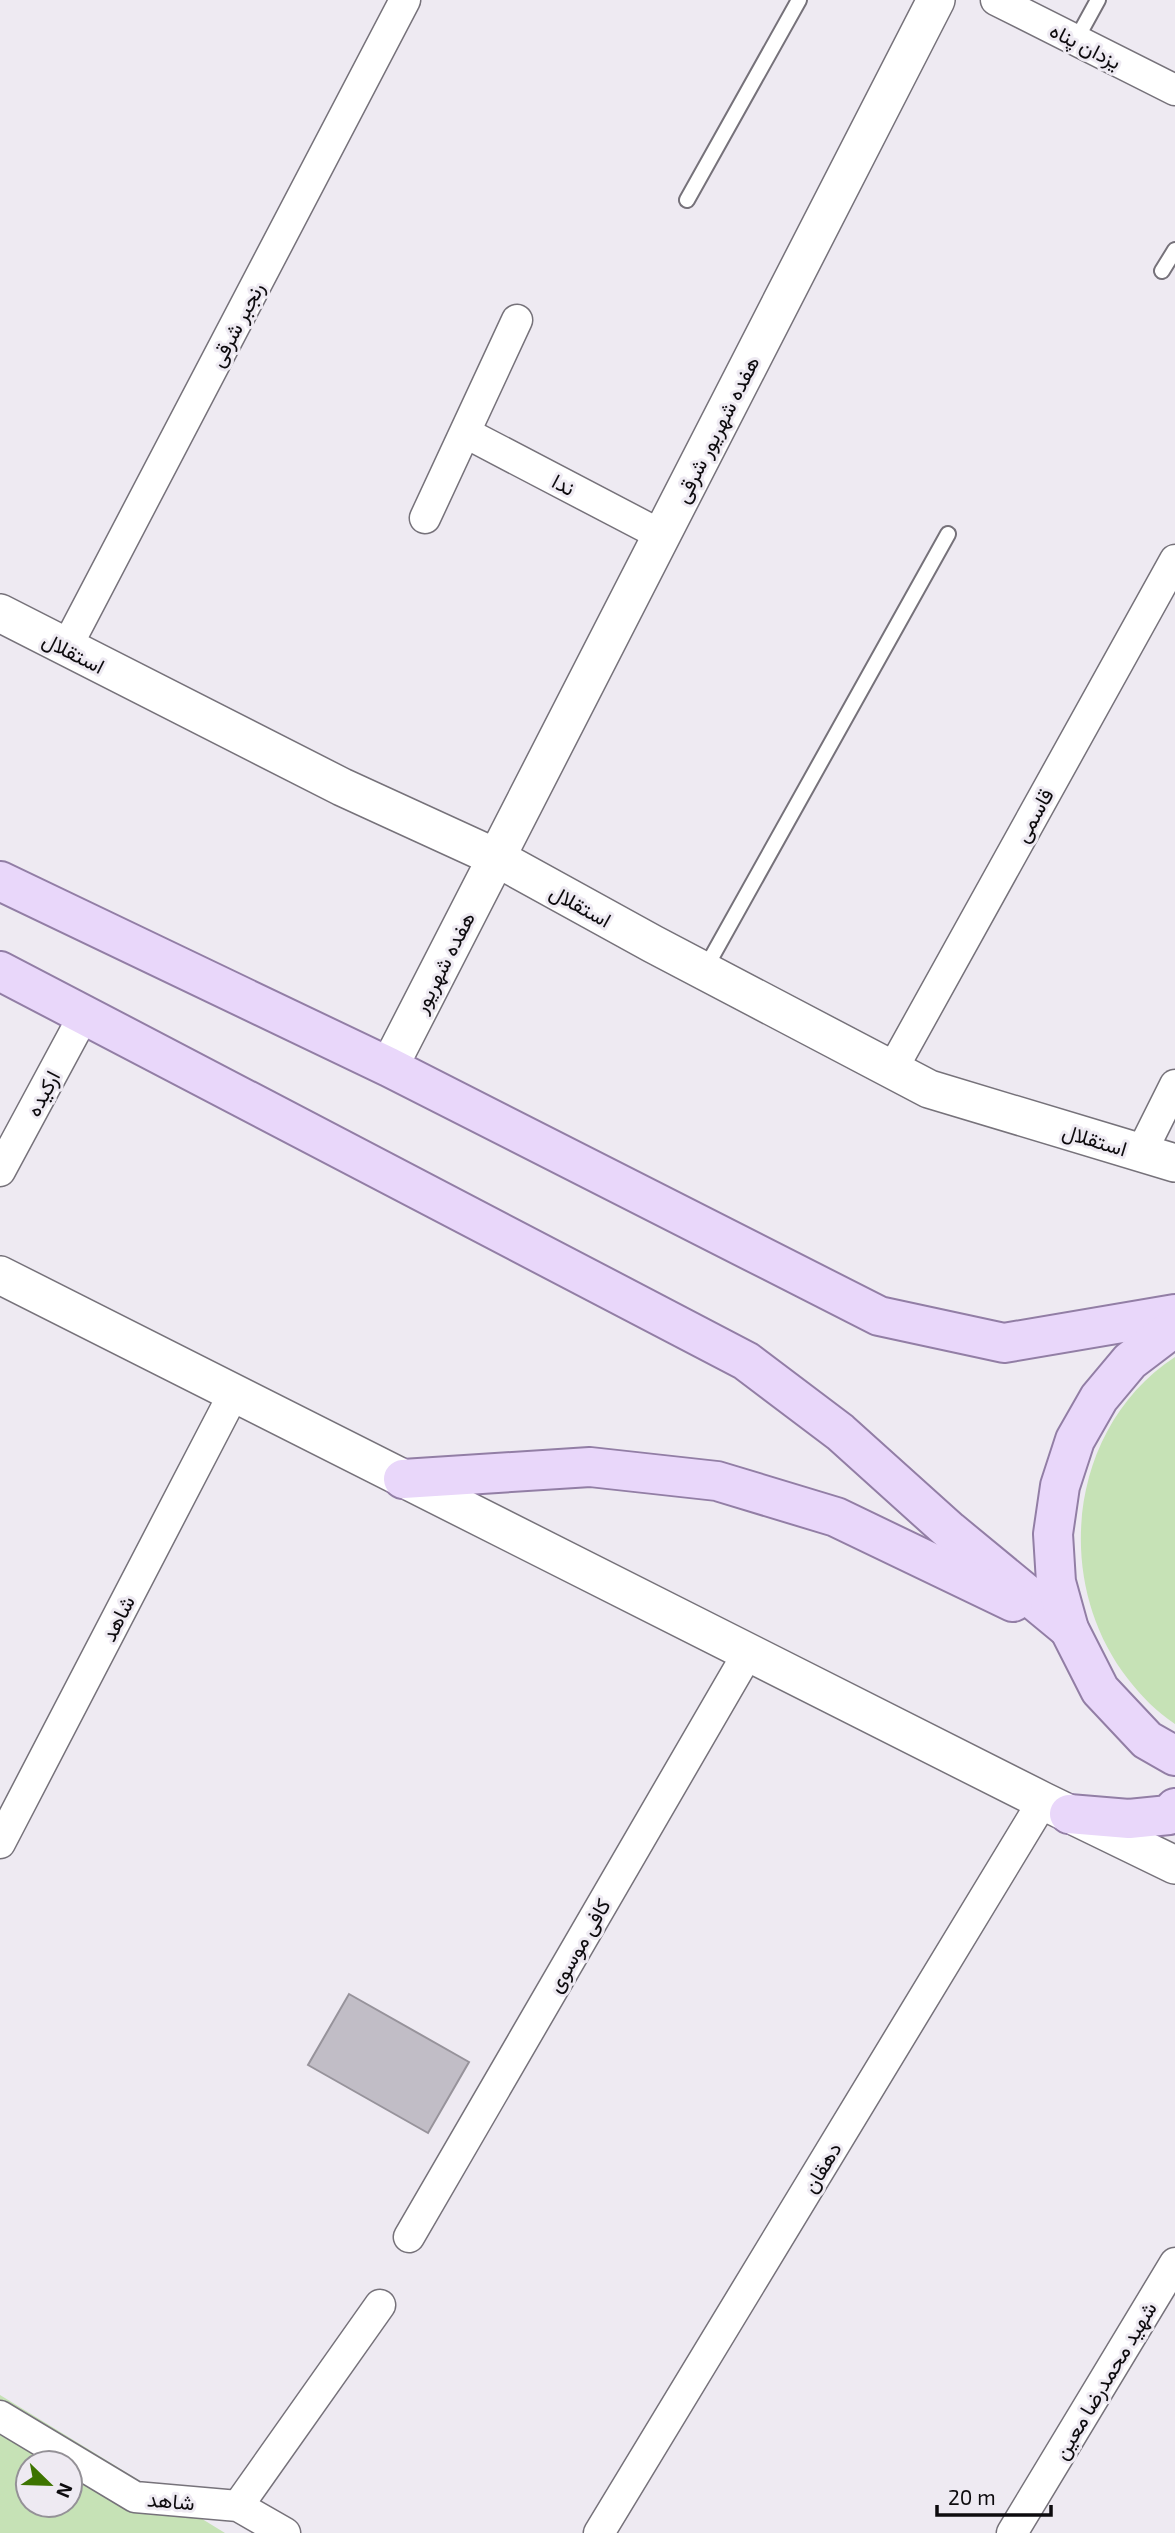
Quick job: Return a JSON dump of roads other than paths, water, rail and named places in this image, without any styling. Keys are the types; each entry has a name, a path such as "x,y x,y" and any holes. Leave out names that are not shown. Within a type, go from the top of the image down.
{"main road":[{"path":"0,881 389,1067 879,1316 1004,1343 1175,1314"},
{"path":"0,971 746,1362 840,1432 950,1531 1069,1629"},
{"path":"1175,1327 1130,1361 1099,1398 1075,1440 1060,1486 1053,1534 1056,1582 1069,1629 1100,1690 1147,1740 1175,1756"},
{"path":"403,1479 590,1467 717,1481 836,1517 1069,1629"},
{"path":"1056,1807 1129,1819 1169,1815 1175,1808"}],"street":[{"name":"رنجبر شرقی","path":"66,648 405,0"},
{"name":"هفده شهریور شرقی","path":"497,858 936,0"},
{"name":"یزدان پناه","path":"996,0 1175,90"},
{"path":"425,518 517,320"},
{"name":"ندا","path":"466,433 662,536"},
{"name":"قاسمی","path":"892,1070 1173,569"},
{"name":"استقلال","path":"0,613 342,787 497,858 929,1089 1158,1158"},
{"name":"هفده شهریور","path":"389,1067 497,858"},
{"name":"ارکیده","path":"0,1171 84,1015"},
{"path":"1158,1158 1175,1085"},
{"path":"0,1275 748,1653 1175,1865"},
{"name":"شاهد","path":"0,1843 234,1393"},
{"name":"کافی موسوی","path":"409,2237 748,1653"},
{"name":"دهقان","path":"599,2533 1056,1807"},
{"name":"شهید محمدرضا معین","path":"1012,2533 1175,2263"},
{"path":"285,2533 238,2506 380,2305"},
{"name":"شاهد","path":"0,2416 135,2497 238,2506"}],"lane":[{"path":"687,200 799,0"},
{"path":"1076,40 1098,0"},
{"path":"1163,271 1175,250"},
{"path":"704,971 948,534"}]}
